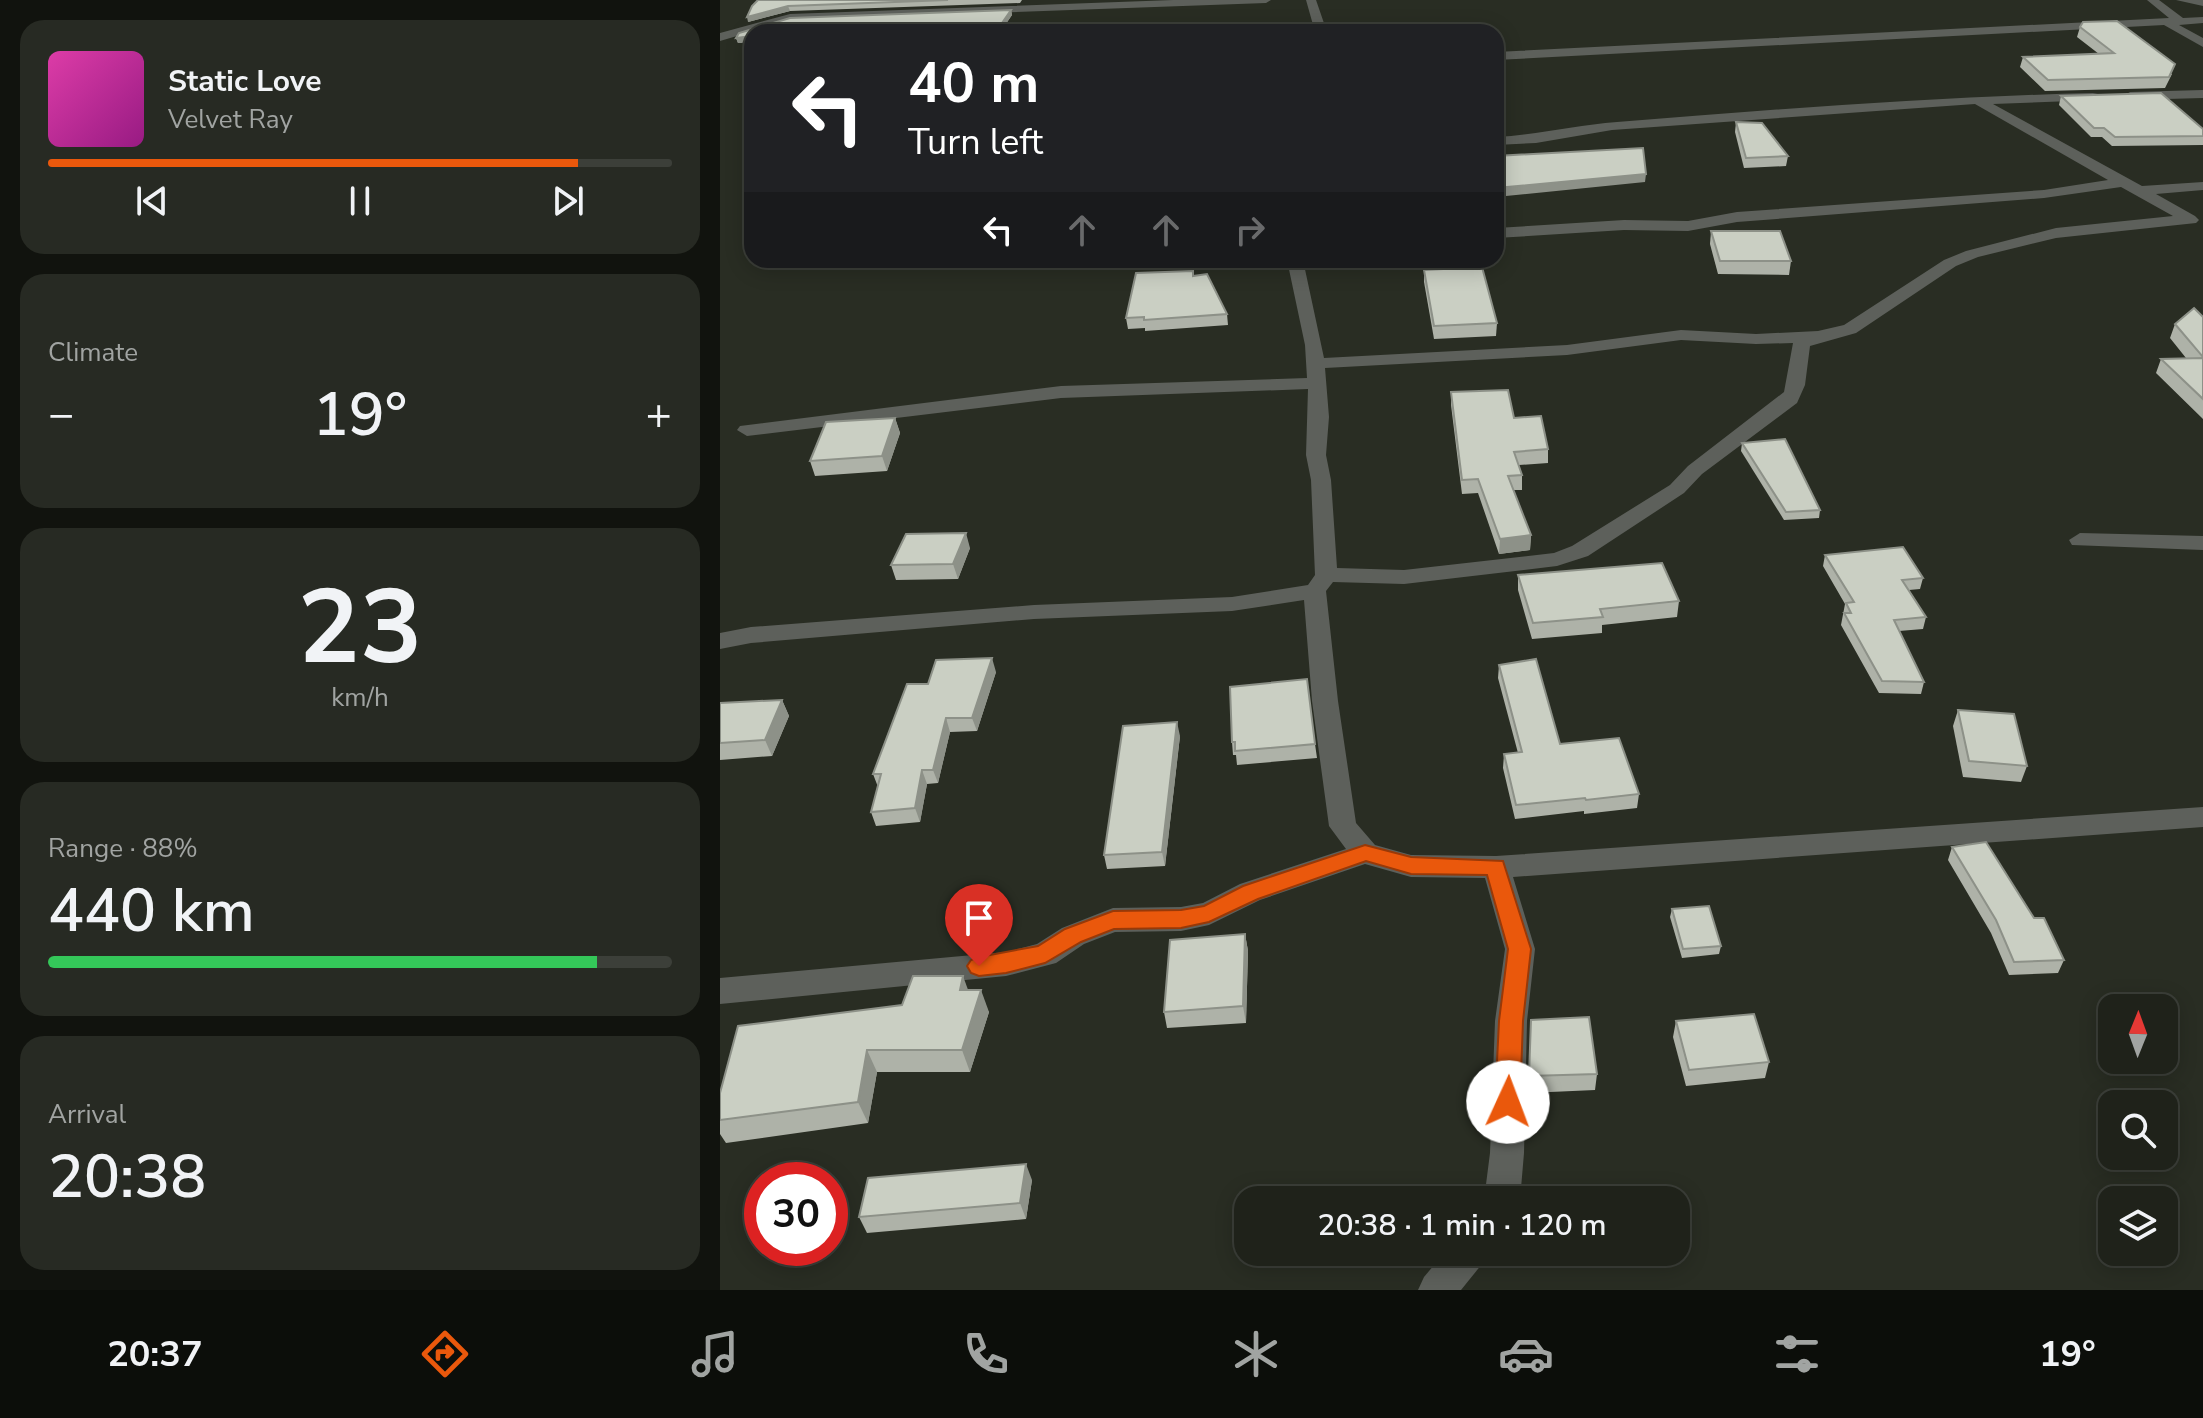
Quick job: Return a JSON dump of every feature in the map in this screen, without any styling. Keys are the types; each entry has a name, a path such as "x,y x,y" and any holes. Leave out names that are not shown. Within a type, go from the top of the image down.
{"street":[{"path":"766,24 790,17 1266,0"},
{"path":"1311,0 1318,24"},
{"path":"2152,0 2179,20"},
{"path":"2181,0 2203,3"},
{"path":"1504,56 2203,20"},
{"path":"2164,21 2203,43"},
{"path":"720,37 744,30"},
{"path":"2118,97 2203,94"},
{"path":"1504,141 1536,139 1612,126 1979,101 2102,97"},
{"path":"1979,101 2196,223"},
{"path":"1504,232 1624,225 1688,226 1737,217 2044,194 2122,182"},
{"path":"2139,191 2203,186"},
{"path":"747,430 1061,392 1315,373 1361,363 1567,350 1681,335 1756,339 1818,336 1850,329 1950,263 1972,254 2056,233 2196,223"},
{"path":"1297,268 1314,345 1319,417 1316,455 1321,480 1320,583 1325,701 1343,826 1365,853 1411,866 1496,867 2203,817"},
{"path":"720,641 751,635 1034,612 1232,604 1320,583 1404,577 1557,559 1580,551 1677,489 1695,470 1790,399 1798,388 1798,355 1802,343 1818,336"},
{"path":"2080,540 2203,543"},
{"path":"720,991 1006,964 1045,954 1073,936 1113,920 1181,919 1209,913 1250,892 1326,869 1365,853"},
{"path":"1496,867 1520,949 1511,1021 1503,1186"},
{"path":"1437,1290 1457,1266"}],"building":[{"path":"758,0 948,0 788,6 747,17"},
{"path":"1011,10 1002,23 770,24 790,18"},
{"path":"2117,21 2175,64 2169,77 2048,80 2023,57 2114,53 2080,27 2083,22"},
{"path":"2161,93 2203,129 2203,136 2115,137 2104,128 2094,128 2061,96"},
{"path":"1736,122 1762,123 1788,156 1746,158"},
{"path":"1643,148 1646,174 1504,187 1504,156"},
{"path":"1711,231 1780,231 1791,261 1720,261"},
{"path":"1482,268 1497,323 1434,326 1424,270"},
{"path":"1193,271 1193,276 1207,274 1227,314 1144,320 1144,317 1126,318 1136,273"},
{"path":"2194,308 2203,317 2203,357 2175,324"},
{"path":"2203,358 2203,399 2161,359"},
{"path":"1508,390 1514,418 1541,416 1548,449 1514,452 1522,475 1508,476 1531,535 1500,539 1478,479 1462,480 1451,392"},
{"path":"895,418 882,456 810,461 826,422"},
{"path":"1785,439 1820,510 1786,512 1742,443"},
{"path":"966,533 953,564 891,565 906,534"},
{"path":"1903,547 1923,578 1902,580 1926,617 1894,620 1924,682 1882,681 1844,613 1851,613 1846,603 1854,602 1825,555"},
{"path":"1662,563 1679,601 1600,609 1603,617 1533,623 1518,575"},
{"path":"992,658 972,718 946,718 933,770 922,770 915,808 871,812 881,774 873,774 907,684 928,684 936,660"},
{"path":"1536,659 1560,744 1619,738 1639,794 1516,805 1504,754 1522,752 1499,665"},
{"path":"1307,679 1315,744 1235,751 1230,687"},
{"path":"782,700 765,740 720,743 720,703"},
{"path":"1958,710 2014,714 2027,766 1969,761"},
{"path":"1177,722 1162,852 1104,855 1123,726"},
{"path":"1986,842 2034,918 2044,918 2064,960 2014,962 1996,920 1952,847"},
{"path":"1709,906 1721,946 1683,949 1672,909"},
{"path":"1245,934 1243,1006 1164,1012 1170,940"},
{"path":"913,976 963,976 960,990 981,990 962,1050 867,1050 858,1102 720,1120 720,1093 738,1026 902,1005"},
{"path":"1754,1014 1769,1062 1689,1070 1676,1021"},
{"path":"1589,1017 1597,1074 1529,1076 1531,1020"},
{"path":"1026,1164 1020,1203 859,1217 868,1178"}],"route":[{"path":"979,966 1006,964 1045,954 1073,936 1113,920 1181,919 1209,913 1250,892 1326,869 1365,853 1411,866 1496,867 1520,949 1511,1021 1508,1102"}]}
